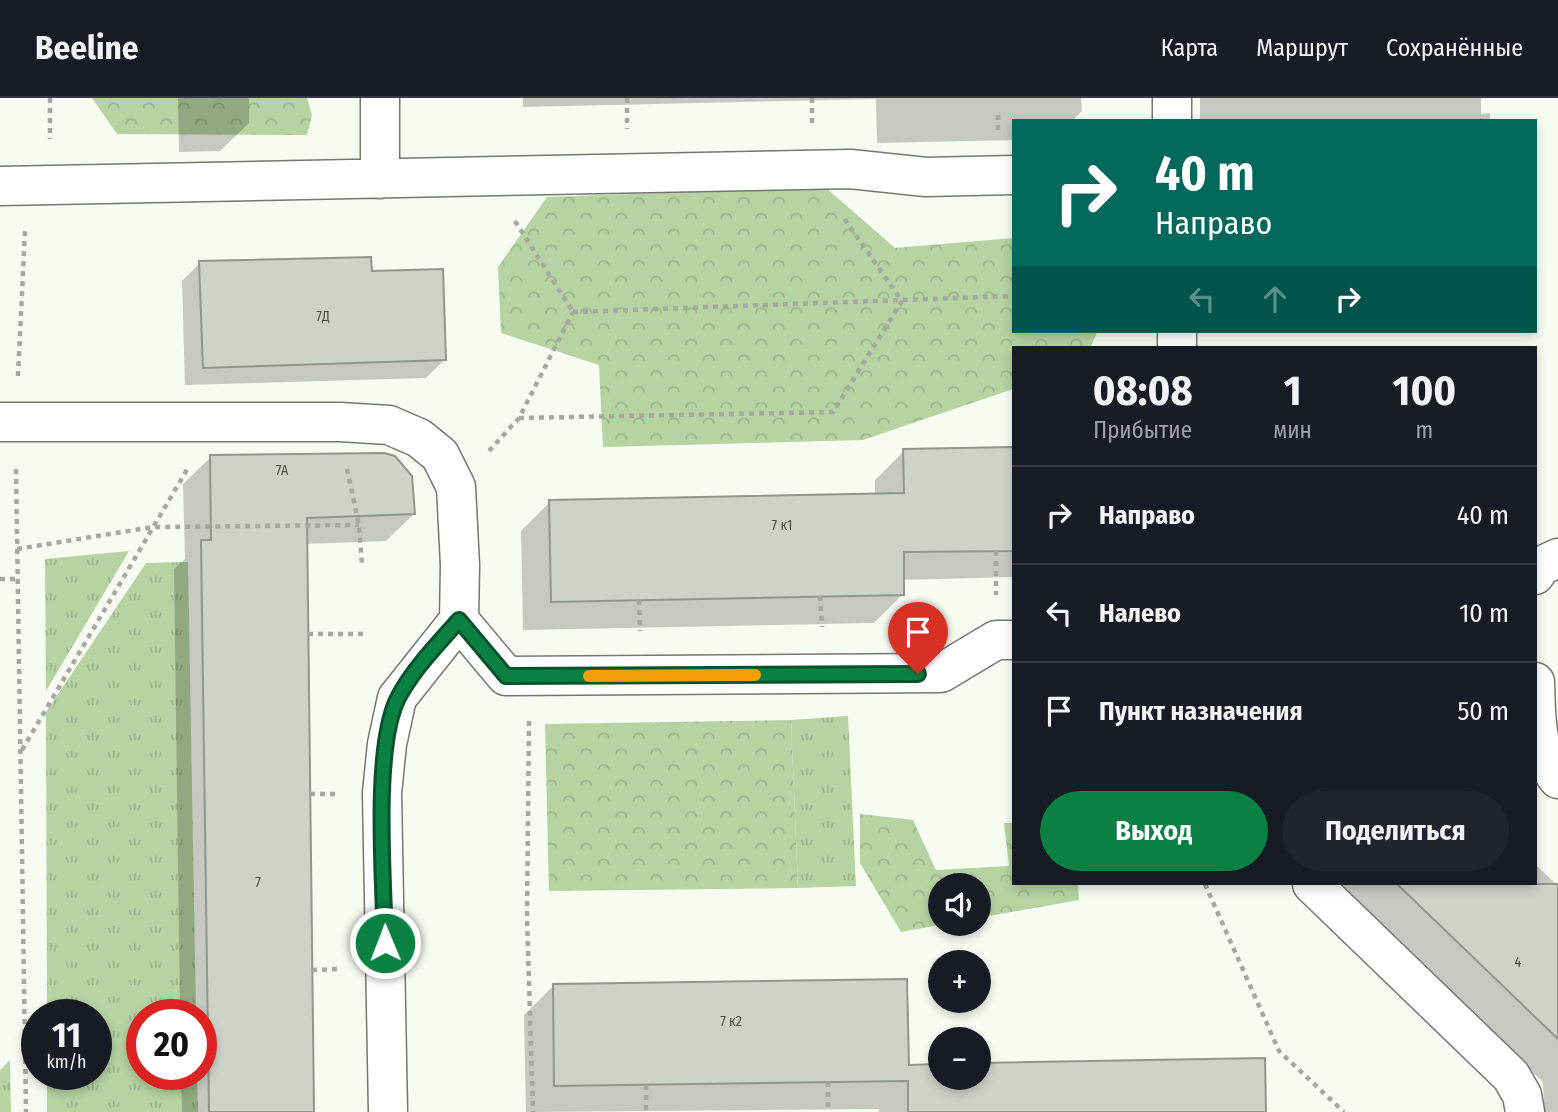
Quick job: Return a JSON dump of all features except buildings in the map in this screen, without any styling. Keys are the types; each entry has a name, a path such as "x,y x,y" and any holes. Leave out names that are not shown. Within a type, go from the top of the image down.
{"lane":[{"path":"380,98 380,179"},
{"path":"1172,98 1172,119"},
{"path":"0,186 850,169 926,177 1012,176"},
{"path":"8,422 340,422 389,425 419,438 440,455 456,487 460,565 459,620 397,698 387,744 382,793 388,1112"},
{"path":"1537,572 1541,566 1558,558"},
{"path":"459,620 506,676 941,673 996,640 1012,640"},
{"path":"1537,734 1548,766 1558,779"},
{"path":"1313,885 1511,1076 1522,1095 1525,1112"}],"path":[{"path":"50,98 50,151"},
{"path":"491,176 510,212 573,312"},
{"path":"835,206 902,301"},
{"path":"26,220 8,422 18,549 26,1112"},
{"path":"573,312 1012,296"},
{"path":"519,418 833,412 902,301"},
{"path":"456,487 519,418 573,312"},
{"path":"21,751 216,422"},
{"path":"340,422 341,445 359,525 362,565"},
{"path":"18,549 153,527 359,525"},
{"path":"0,579 18,579"},
{"path":"308,634 365,634"},
{"path":"529,676 527,917 533,1112"},
{"path":"1205,885 1279,1051 1344,1112"},
{"path":"828,1082 828,1112"},
{"path":"646,1085 646,1112"}],"green space":[{"path":"92,98 307,98 312,115 307,135 117,134"},
{"path":"825,187 895,248 1012,238 1012,333 1097,333 1091,346 1012,346 1012,389 863,440 603,447 599,365 501,333 498,267 547,197"},
{"path":"129,551 46,691 45,559"},
{"path":"188,562 196,999 126,999 126,1090 197,1090 198,1112 47,1112 47,1090 112,1090 112,999 47,999 46,712 146,563"},
{"path":"848,716 856,886 798,888 791,720"},
{"path":"791,720 798,888 549,891 545,724"},
{"path":"860,814 913,820 936,870 1009,866 1004,823 1012,823 1012,885 1078,885 1079,900 991,916 991,873 928,873 928,927 901,932 860,863"},
{"path":"10,1060 11,1112 0,1112 0,1070"}],"slow traffic":[{"path":"589,676 755,675"}],"route":[{"path":"385,943 382,793 387,744 397,698 420,665 459,620 506,676 918,674"}]}
